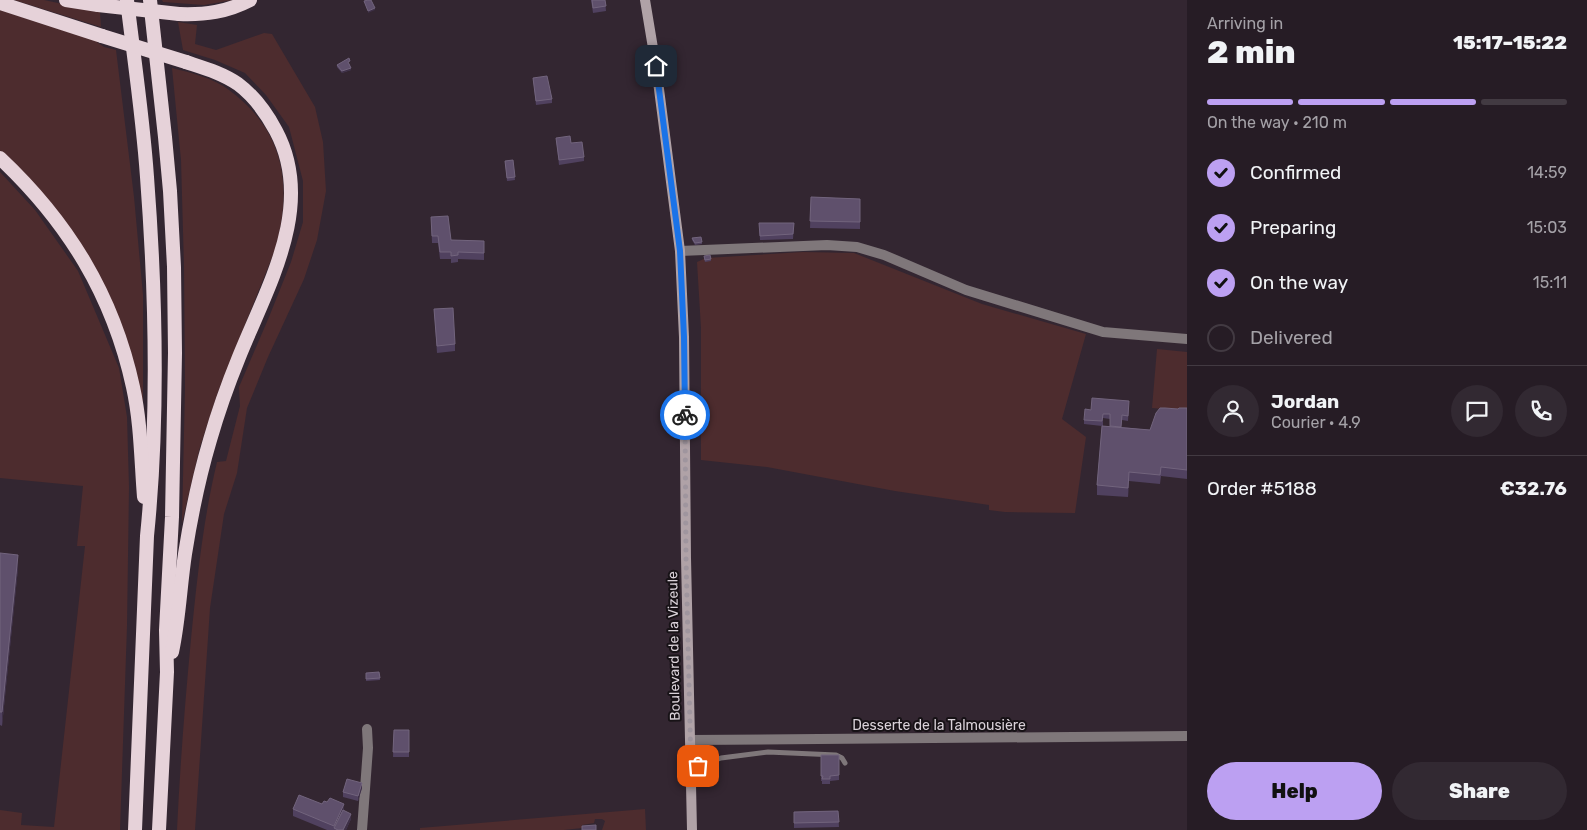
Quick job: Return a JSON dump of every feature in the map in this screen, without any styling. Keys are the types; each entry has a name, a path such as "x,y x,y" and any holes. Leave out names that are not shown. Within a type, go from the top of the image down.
{"highway":[{"path":"66,0 179,14 199,14 216,13 250,0"},
{"path":"118,0 152,246"},
{"path":"127,0 141,109 152,246 154,345 152,487 147,536 135,830"},
{"path":"150,0 170,191 175,353 172,517 166,630 167,672 159,830"},
{"path":"0,3 186,62 218,73 239,85 262,109 273,125 284,149 290,171 292,195 289,222 281,252 218,414 202,471 185,554 177,630 167,672"},
{"path":"0,158 35,194 66,232 79,251 109,310 119,336 133,388 140,442 147,536"}],"main road":[{"name":"Boulevard de la Vizeule","path":"645,0 658,76 680,251 684,337 686,558 692,830"}],"street":[{"path":"680,251 827,245 857,247 884,255 973,292 1103,332 1187,340"},
{"path":"362,830 366,789 367,729"},
{"name":"Desserte de la Talmousière","path":"690,740 1187,736"}],"lane":[{"path":"691,766 702,766 721,758 768,752 836,755 842,758 845,763"}],"shaded area":[{"path":"14,0 44,0 100,12 101,27"},
{"path":"162,0 233,0 204,5 163,2"},
{"path":"0,10 97,41 104,47 116,50 134,197 143,295 143,417 112,304 0,152"},
{"path":"178,22 197,25 195,44 216,50 264,33 272,34 315,107 323,142 326,191 317,240 304,279 247,408 237,473 224,514 210,608 195,830 177,830 191,639 204,528 217,462 226,461 240,406 239,387 291,262 303,222 303,181 289,127 266,95 245,73 215,60 183,50"},
{"path":"172,68 216,82 248,106 262,123 273,142 280,162 283,182 283,204 275,250 218,392 200,447 182,523 185,388 184,266 181,160"},
{"path":"0,172 35,210 78,271 119,368 127,417 129,487 127,626 120,830 0,830 0,810 22,813 21,825 54,827 85,546 77,546 83,486 0,478"},
{"path":"803,252 854,253 982,304 1086,334 1062,419 1086,437 1075,513 989,510 989,505 895,491 767,467 701,460 701,328 697,262 706,258"},
{"path":"1157,349 1187,352 1187,411 1152,408"},
{"path":"645,809 646,830 602,830 605,821 595,819 594,823 582,825 582,828 564,830 420,830 420,828"}],"building":[{"path":"371,0 375,8 368,11 364,1"},
{"path":"592,0 605,0 606,6 593,8"},
{"path":"349,58 350,61 348,62 351,68 342,71 337,65"},
{"path":"547,76 552,99 536,101 533,78"},
{"path":"570,136 571,143 582,142 584,157 559,160 556,138"},
{"path":"513,160 515,177 507,178 505,161"},
{"path":"811,197 860,199 860,222 810,221"},
{"path":"448,216 451,240 484,241 484,253 458,252 458,255 451,256 451,252 440,252 438,236 432,236 431,217"},
{"path":"759,223 794,223 793,234 760,236"},
{"path":"701,237 702,242 695,243 692,238"},
{"path":"710,255 711,259 705,260 704,256"},
{"path":"453,308 455,344 437,346 434,309"},
{"path":"1092,398 1129,401 1128,416 1122,415 1121,427 1110,426 1110,414 1103,414 1102,421 1084,420 1085,409 1091,410"},
{"path":"1160,408 1187,408 1187,470 1161,467 1160,475 1129,472 1128,488 1097,485 1102,426 1150,430 1156,413"},
{"path":"0,553 18,555 2,712 0,712"},
{"path":"379,672 380,678 366,679 366,673"},
{"path":"394,730 409,730 409,752 393,752"},
{"path":"821,755 839,755 839,775 830,776 830,779 822,779"},
{"path":"347,779 362,783 358,796 343,792"},
{"path":"299,795 322,804 330,798 344,804 334,826 293,809"},
{"path":"343,810 351,814 343,830 338,830 334,828"},
{"path":"838,811 839,822 794,823 794,812"},
{"path":"596,825 596,830 582,830 582,826"}],"way so far":[{"path":"685,415 691,766 698,766"}],"route":[{"path":"656,66 680,251 683,296 685,415"}]}
